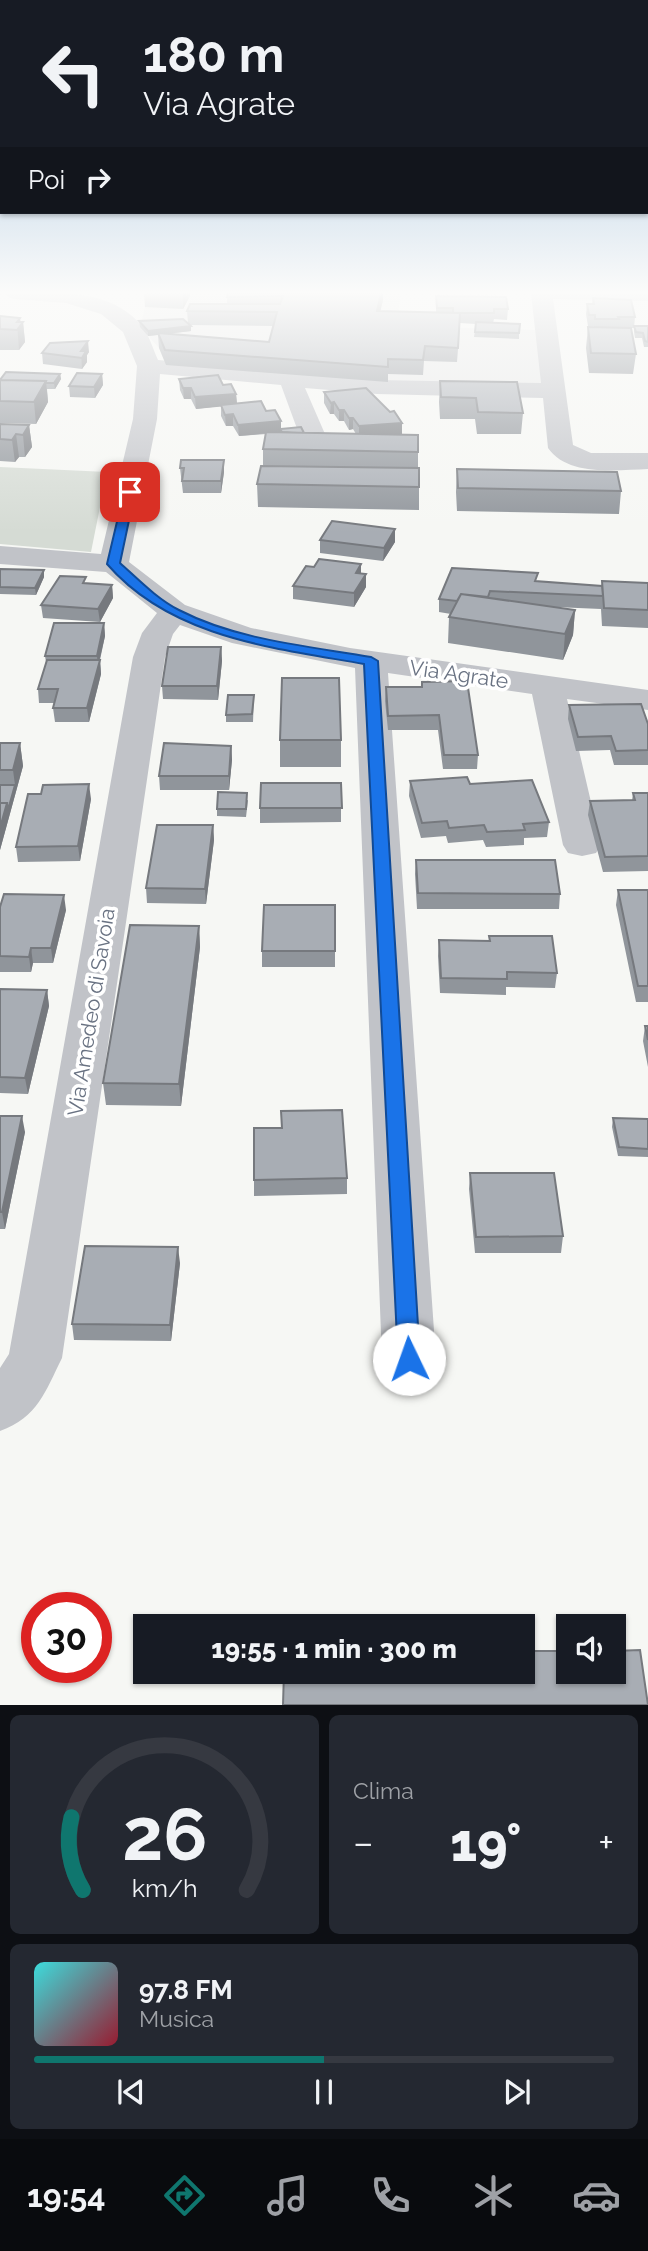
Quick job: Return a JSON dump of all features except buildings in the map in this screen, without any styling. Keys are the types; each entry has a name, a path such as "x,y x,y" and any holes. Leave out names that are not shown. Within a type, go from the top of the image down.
{"street":[{"path":"0,555 114,564 145,419 149,373"},
{"path":"220,373 377,387 555,391"},
{"path":"553,373 561,448 570,456 591,460 648,461"},
{"path":"290,379 312,434"},
{"name":"Via Agrate","path":"114,564 174,612 251,638 371,661 648,700"},
{"name":"Via Amedeo di Savoia","path":"0,1407 12,1397 35,1358 149,657 158,633 174,612"},
{"path":"371,661 409,1359"},
{"path":"547,686 582,845"}],"shaded area":[{"path":"265,373 540,373 541,383 388,382"},
{"path":"0,467 107,472 91,552 0,544"}],"route":[{"path":"130,492 114,564 156,600 174,612 227,632 282,646 371,661 409,1359"}]}
